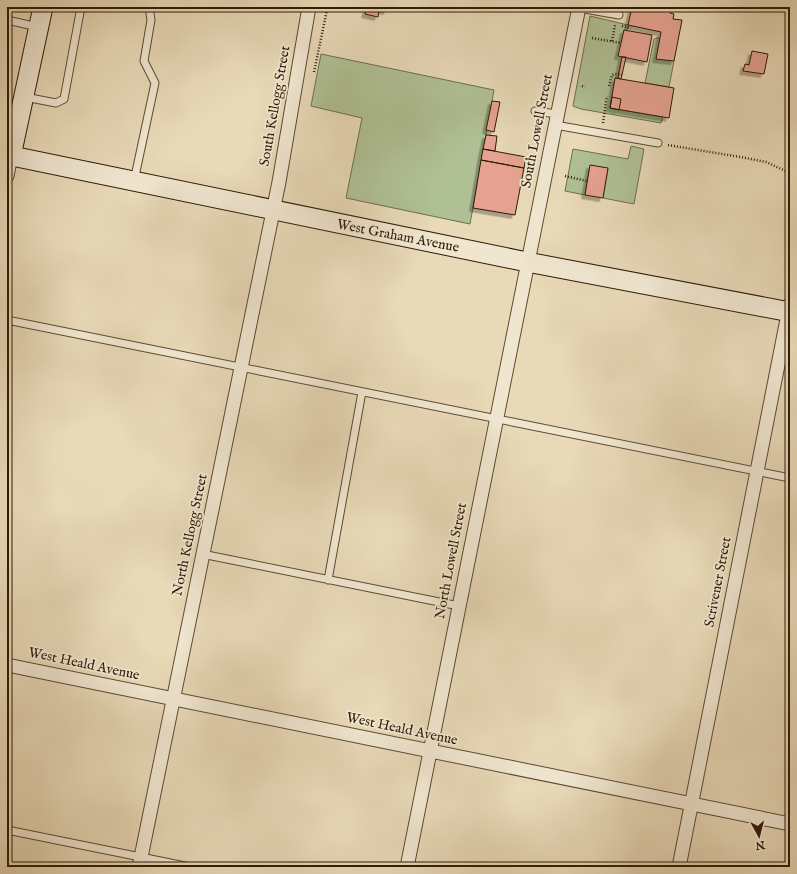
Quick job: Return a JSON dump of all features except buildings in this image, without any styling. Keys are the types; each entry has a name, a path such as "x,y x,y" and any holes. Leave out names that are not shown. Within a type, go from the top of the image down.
{"main road":[{"path":"9,156 24,97 43,7"},
{"name":"West Graham Avenue","path":"9,156 527,262 789,309"}],"street":[{"name":"South Kellogg Street","path":"272,210 279,182 309,7"},
{"name":"South Lowell Street","path":"527,262 579,8"},
{"path":"7,176 9,156"},
{"name":"North Kellogg Street","path":"140,862 272,210"},
{"name":"North Lowell Street","path":"407,867 527,262"},
{"name":"Scrivener Street","path":"679,867 789,309"},
{"name":"West Heald Avenue","path":"7,665 790,824"}],"lane":[{"path":"24,97 56,103 64,99 81,7"},
{"path":"134,182 155,83 144,61 151,20 149,7"},
{"path":"579,8 618,15"},
{"path":"7,20 39,27"},
{"path":"535,111 556,120 601,134 658,143"},
{"path":"7,320 790,478"},
{"path":"328,580 362,392"},
{"path":"202,554 458,606"},
{"path":"7,830 140,862 190,867"}],"path":[{"path":"612,41 618,15"},
{"path":"592,38 621,43"},
{"path":"609,86 612,75 622,75"},
{"path":"601,134 607,96"},
{"path":"658,143 766,162 790,173"},
{"path":"565,176 587,181"}],"green space":[{"path":"590,16 628,25 627,30 624,30 619,56 622,57 618,78 615,78 610,108 663,117 661,123 581,109 573,106"},
{"path":"660,38 657,58 674,61 669,87 645,83 654,39"},
{"path":"321,54 494,90 470,224 346,198 362,118 311,106"},
{"path":"631,146 644,149 634,204 603,198 608,169 590,166 585,195 565,191 573,149 628,159"}]}
